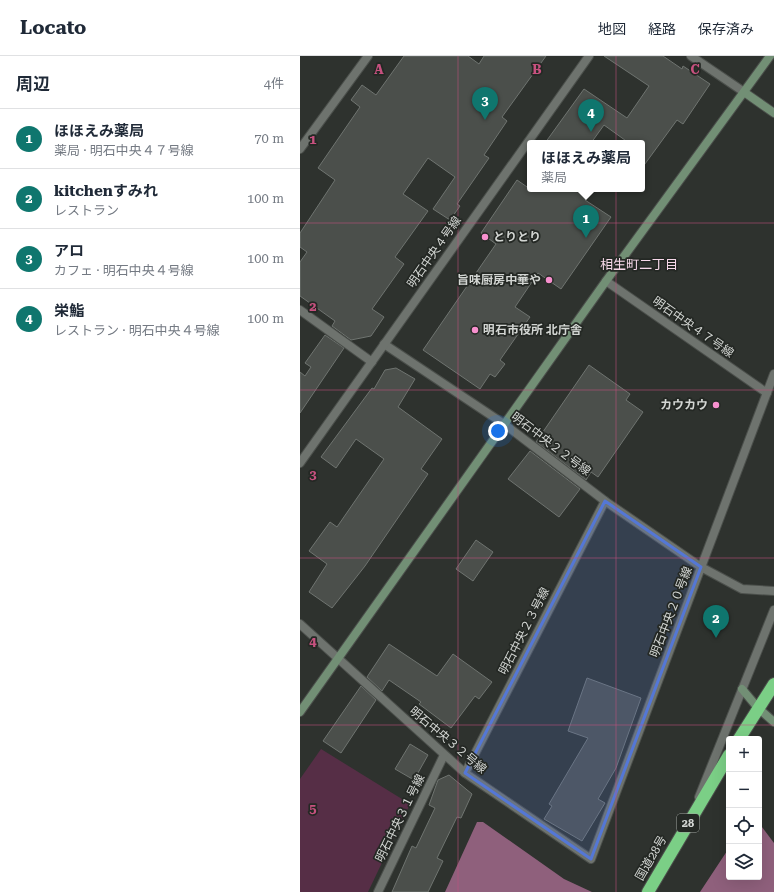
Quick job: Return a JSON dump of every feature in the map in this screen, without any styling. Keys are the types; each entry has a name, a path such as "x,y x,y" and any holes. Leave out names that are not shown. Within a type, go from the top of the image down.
{"highway":[{"path":"741,736 774,684"},
{"name":"国道28号","path":"648,892 726,761"}],"street":[{"path":"300,149 368,56"},
{"name":"明石中央４号線","path":"529,140 589,56"},
{"path":"691,56 774,113"},
{"path":"300,712 606,281 770,56"},
{"name":"明石中央４号線","path":"300,463 527,143"},
{"name":"明石中央４７号線","path":"606,281 767,393"},
{"path":"300,310 372,362"},
{"name":"明石中央２２号線","path":"384,344 504,424 605,501 701,567 742,589 774,591"},
{"name":"明石中央２０号線","path":"591,859 774,374"},
{"name":"明石中央２３号線","path":"465,773 605,501"},
{"path":"691,818 774,610"},
{"name":"明石中央３２号線","path":"300,624 465,773 591,859"},
{"path":"742,689 758,708 774,722"},
{"name":"明石中央３１号線","path":"378,892 444,755"}],"highlighted area":[{"path":"605,501 701,567 591,859 465,773"}],"shaded area":[{"path":"321,749 410,804 368,892 300,892 300,779"},
{"path":"477,822 483,822 564,879 592,892 445,892"},
{"path":"762,827 774,843 774,892 700,892 726,853 726,880 762,880"}],"building":[{"path":"404,56 468,56 479,64 484,56 546,56 502,117 507,121 484,155 489,158 457,204 460,206 450,220 433,209 455,177 428,158 403,194 428,211 395,257 404,264 372,309 384,317 371,336 351,340 332,326 335,321 300,296 300,262 307,252 300,247 300,233 335,180 318,168 360,107 351,100 362,85 376,95"},
{"path":"604,56 663,56 682,69 683,66 710,84 683,124 677,120 645,164 645,140 625,140 604,125 593,140 547,140 584,89 627,118 649,86"},
{"path":"517,180 527,187 527,192 590,192 585,200 611,217 561,289 538,273 515,307 530,317 500,360 505,364 495,377 490,374 480,389 423,350 496,244 481,233"},
{"path":"325,335 344,348 300,413 300,372 305,376 311,367 305,363"},
{"path":"589,365 630,394 626,400 643,412 598,477 591,472 586,480 536,442"},
{"path":"396,368 415,379 398,407 442,439 421,469 428,474 365,566 332,608 309,592 327,564 309,551 330,522 337,527 384,459 356,439 336,468 321,457 372,388 374,389 385,370"},
{"path":"530,451 580,489 559,517 508,479"},
{"path":"476,540 493,552 473,581 456,569"},
{"path":"389,644 437,676 453,654 492,682 479,699 475,696 451,728 419,704 421,702 389,680 382,691 367,677"},
{"path":"587,678 641,698 616,768 598,799 605,803 582,841 544,819 552,806 549,804 588,738 568,731"},
{"path":"361,686 376,700 341,753 323,741"},
{"path":"410,744 428,755 414,780 395,769"},
{"path":"449,775 472,794 461,818 457,817 437,858 443,861 428,892 392,892 412,846 416,848 435,808 429,805 438,780"}],"place":[{"name":"アロ","path":"485,120"},
{"name":"栄鮨","path":"591,132"},
{"name":"とりとり","path":"485,237"},
{"name":"ほほえみ薬局","path":"586,238"},
{"name":"旨味厨房中華や","path":"549,280"},
{"name":"明石市役所 北庁舎","path":"475,330"},
{"name":"カウカウ","path":"716,405"},
{"name":"kitchenすみれ","path":"716,638"}],"district":[{"name":"相生町二丁目","path":"639,264"}]}
